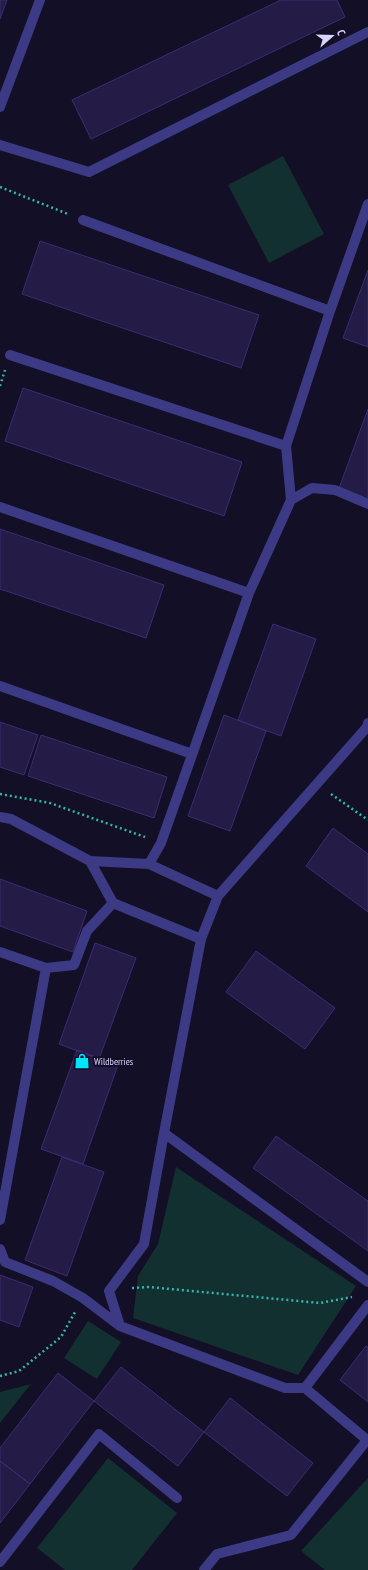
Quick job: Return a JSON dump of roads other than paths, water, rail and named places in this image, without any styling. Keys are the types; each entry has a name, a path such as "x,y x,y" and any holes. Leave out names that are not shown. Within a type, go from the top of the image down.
{"lane":[{"path":"0,107 40,0"},
{"path":"0,145 89,172 368,32"},
{"path":"149,864 161,843 249,594 291,500 286,446 330,311 368,204"},
{"path":"83,220 330,311"},
{"path":"10,355 286,446"},
{"path":"291,500 312,488 335,490 368,504"},
{"path":"0,507 249,594"},
{"path":"0,686 192,754"},
{"path":"120,1326 110,1291 144,1244 201,939 218,896 368,724"},
{"path":"0,817 11,820 90,861 149,864 218,896"},
{"path":"90,861 113,903 201,939"},
{"path":"0,952 46,968 74,966 87,931 113,903"},
{"path":"0,1220 46,968"},
{"path":"164,1133 368,1282"},
{"path":"0,1250 5,1262 53,1281 82,1298 120,1326 285,1388 305,1388 368,1440 291,1535 217,1554 204,1570"},
{"path":"305,1388 368,1305"},
{"path":"0,1562 99,1434 177,1498"}],"place":[{"name":"Wildberries","path":"82,1061"}]}
